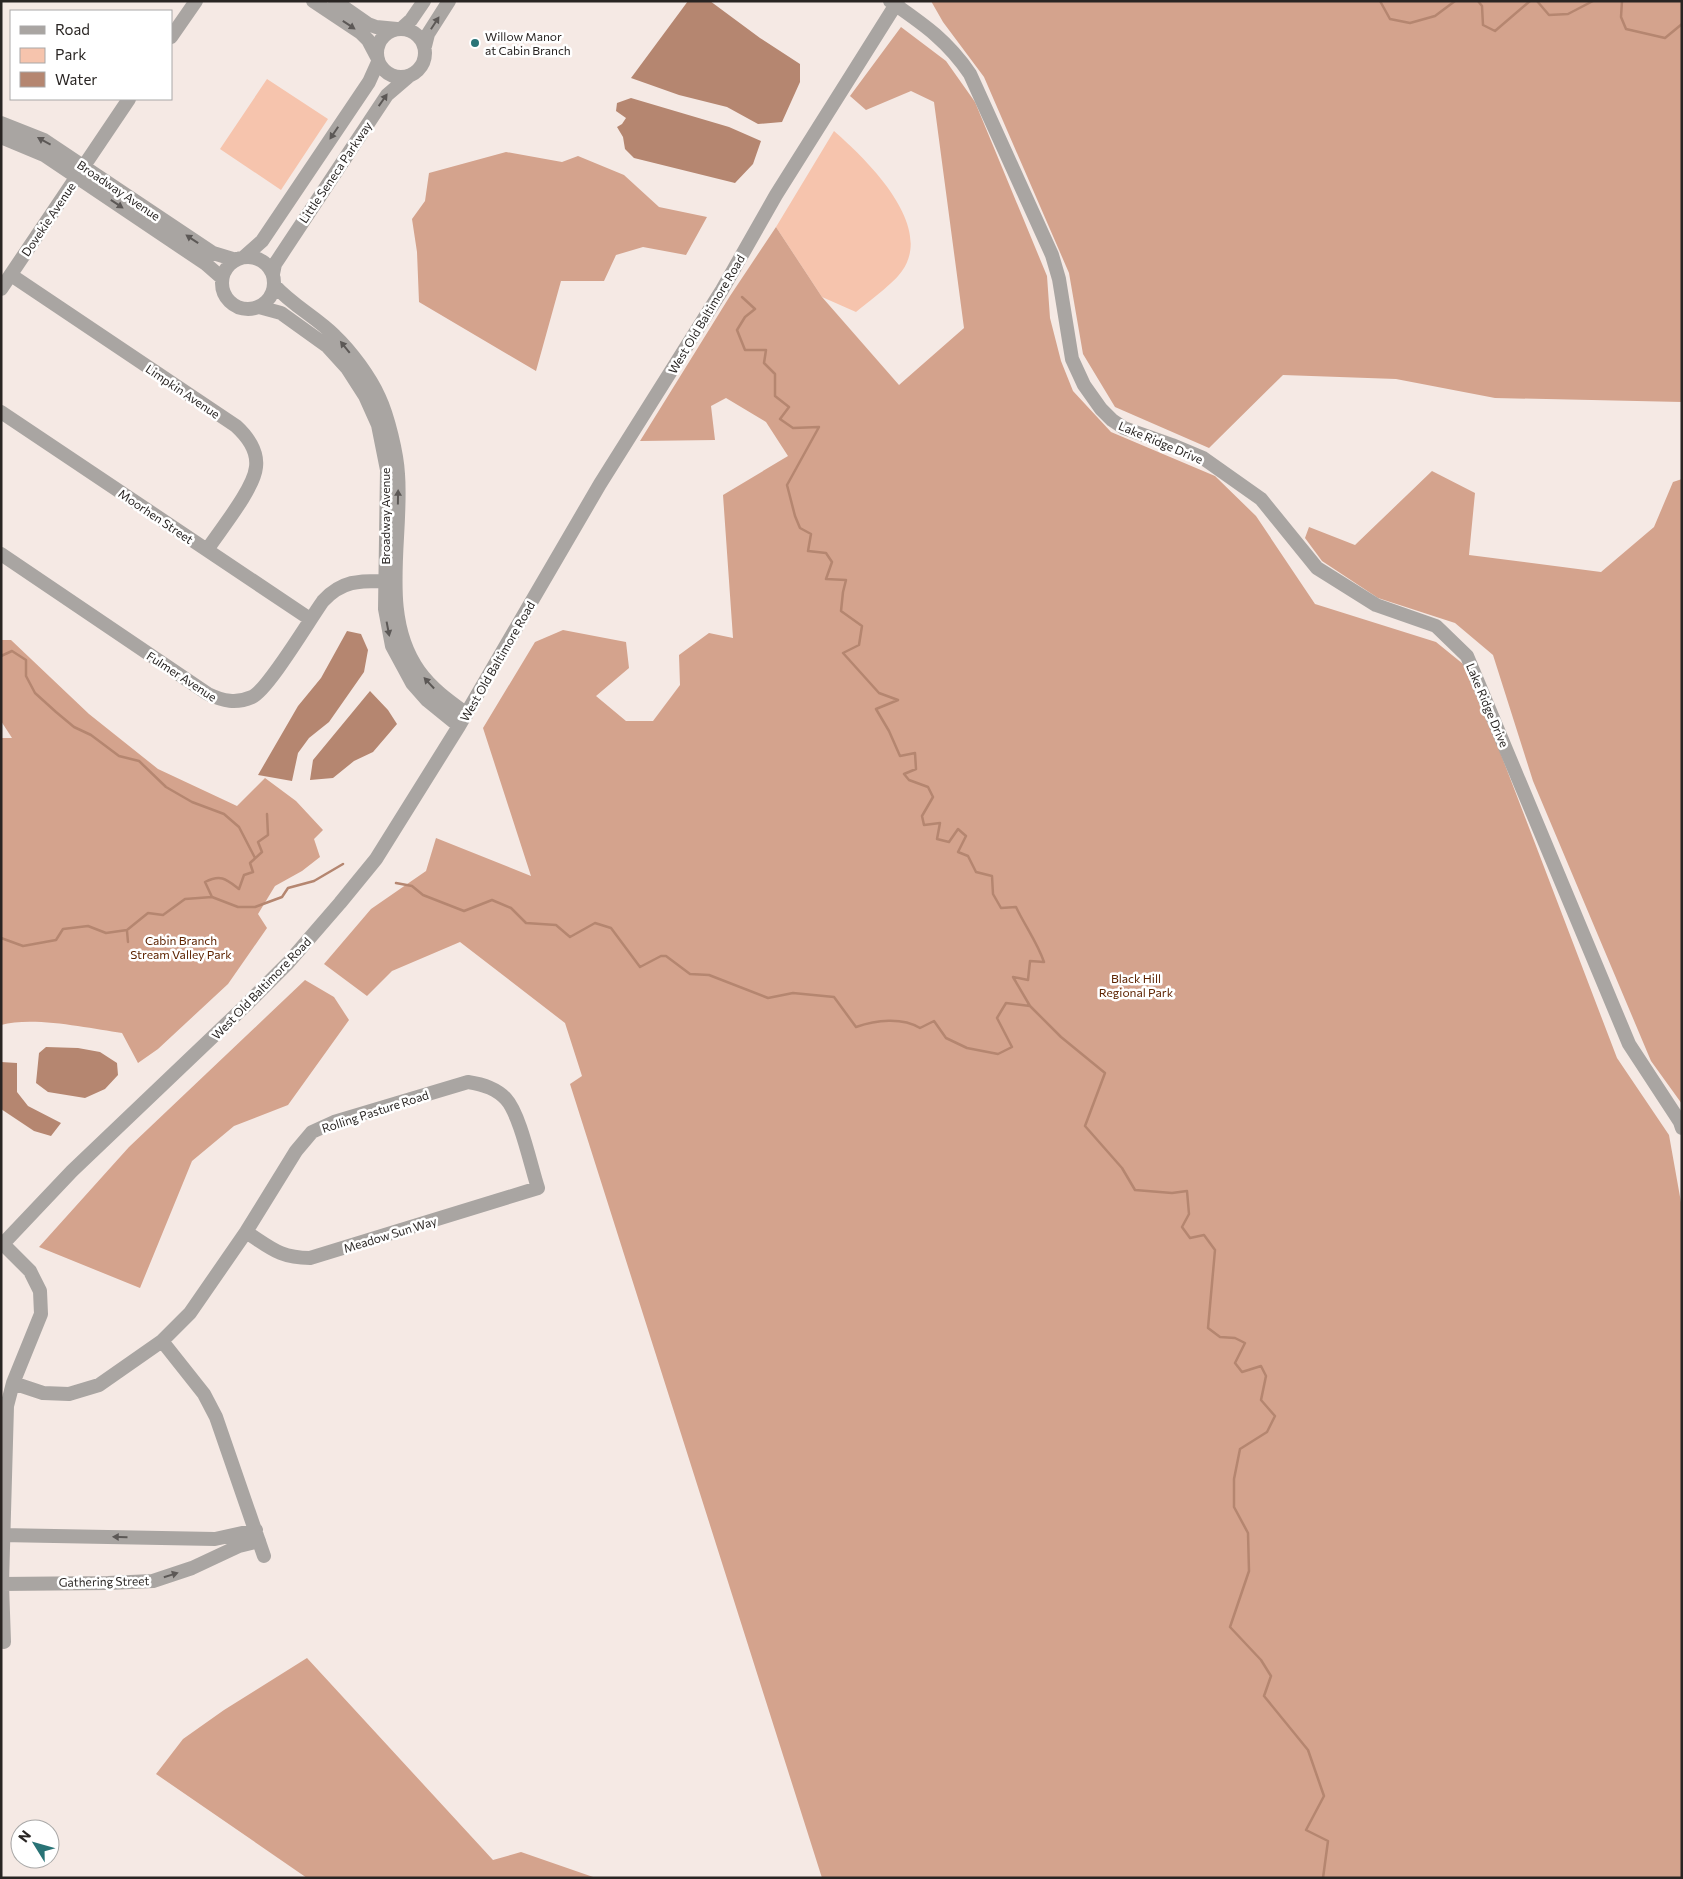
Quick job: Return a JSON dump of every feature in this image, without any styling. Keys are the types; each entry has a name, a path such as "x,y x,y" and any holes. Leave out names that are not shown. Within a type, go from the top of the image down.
{"street":[{"path":"172,36 196,1"},
{"path":"313,1 362,34 368,40 387,73 400,78 408,77 423,65 428,34 449,1"},
{"path":"335,1 368,24 416,33 425,46"},
{"path":"378,60 379,42 384,36 399,29 411,20 424,1"},
{"name":"West Old Baltimore Road","path":"2,1244 72,1171 288,963 340,904 376,859 467,714 600,484 722,290 799,158 895,3"},
{"name":"Lake Ridge Drive","path":"895,3 928,27 943,41 956,54 974,82 1052,255 1059,279 1072,359 1084,385 1101,409 1124,428 1203,458 1261,499 1317,568 1376,605 1436,626 1467,656 1629,1044 1680,1122 1682,1128"},
{"name":"Little Seneca Parkway","path":"240,258 262,241 369,82 378,60"},
{"name":"Little Seneca Parkway","path":"273,280 275,264 387,95 408,77"},
{"name":"Dovekie Avenue","path":"1,289 128,100"},
{"name":"Broadway Avenue","path":"1,123 44,140 80,171 206,264 222,278"},
{"name":"Broadway Avenue","path":"1,137 80,171 213,253 240,258"},
{"path":"240,258 255,258 265,263 273,280 272,294 259,307 243,309 236,307 224,294 222,278 229,264 240,258"},
{"name":"Limpkin Avenue","path":"10,275 236,426 248,440 256,457 256,467 252,480 206,550"},
{"name":"Broadway Avenue","path":"273,280 290,302 335,335 358,364 379,398 390,434 398,474 391,581 385,609 392,646 412,683 459,726"},
{"name":"Broadway Avenue","path":"259,307 281,313 327,346 347,368 366,396 378,425 387,470 391,581 405,644 411,658 426,681 467,714"},
{"name":"Moorhen Street","path":"1,412 310,619"},
{"name":"Fulmer Avenue","path":"1,554 200,688 221,700 236,702 254,696 268,682 310,619 332,591 352,582 391,581"},
{"name":"Rolling Pasture Road","path":"13,1383 43,1393 70,1394 99,1385 162,1341 190,1313 246,1232 296,1151 312,1132 334,1122 468,1082 484,1084 506,1099 514,1111 538,1188"},
{"name":"Meadow Sun Way","path":"246,1232 278,1253 293,1258 310,1258 538,1188"},
{"path":"2,1244 30,1271 40,1291 41,1314 13,1383 6,1406 2,1535 4,1642"},
{"path":"162,1341 204,1394 216,1417 264,1556"},
{"path":"2,1535 215,1540 257,1535"},
{"name":"Gathering Street","path":"2,1584 152,1581 192,1568 239,1546 257,1535"}],"green space":[{"path":"931,1 1682,1 1682,402 1495,398 1396,379 1283,375 1209,448 1115,407 1083,354 1069,273 984,77 943,22"},
{"name":"Black Hill Regional Park","path":"901,27 946,61 975,102 1047,276 1050,318 1061,361 1073,391 1111,432 1215,476 1256,516 1315,604 1436,642 1468,668 1617,1058 1669,1135 1682,1208 1682,1878 822,1878 570,1084 582,1076 565,1023 460,942 392,971 367,996 324,964 371,909 426,871 436,838 531,876 483,728 535,642 563,630 626,642 629,668 596,696 626,721 653,721 680,685 679,655 709,633 733,638 723,495 788,456 766,422 726,398 711,406 715,440 640,441 730,296 776,227 822,297 899,385 964,328 934,102 911,91 866,110 850,96"},
{"path":"267,79 328,119 281,190 220,149"},
{"path":"834,131 878,175 892,194 903,214 910,234 910,253 902,271 887,287 856,312 822,297 776,227"},
{"path":"506,152 562,162 578,156 624,175 659,207 707,217 686,255 643,247 616,255 604,281 561,281 536,371 419,302 417,252 412,219 425,201 429,173"},
{"path":"1432,471 1475,493 1469,555 1601,572 1654,527 1673,482 1682,479 1682,1104 1651,1061 1533,781 1493,655 1455,623 1378,598 1322,561 1305,538 1309,527 1355,545"},
{"name":"Cabin Branch Stream Valley Park","path":"1,640 11,640 89,714 158,769 237,806 265,778 296,801 323,830 314,839 320,857 302,871 275,886 258,914 267,928 228,984 158,1049 138,1063 122,1033 44,1022 1,1025 1,738 12,738 1,721"},
{"path":"305,980 334,997 349,1020 288,1105 234,1126 192,1161 140,1288 39,1247 129,1147"},
{"path":"307,1658 493,1860 521,1852 596,1878 307,1878 156,1774 183,1739 224,1710"}],"water":[{"path":"688,1 710,1 760,38 800,64 800,82 782,122 758,124 727,107 679,95 631,78"},
{"path":"631,98 729,127 761,141 753,164 735,183 634,158 625,149 623,137 617,127 626,118 616,111 617,103"},
{"path":"347,631 361,634 368,650 364,672 329,722 309,738 298,753 292,781 258,775 298,706 321,678"},
{"path":"370,691 388,710 397,724 373,752 354,761 333,778 310,780 313,760"},
{"path":"46,1047 78,1048 100,1052 117,1063 118,1075 105,1089 85,1098 48,1092 36,1083 39,1053"},
{"path":"1,1062 17,1063 17,1092 28,1106 61,1123 51,1136 34,1131 1,1109"}],"waterway":[{"path":"1380,1 1390,19 1410,23 1435,16 1455,1"},
{"path":"1478,1 1482,6 1483,25 1495,31 1530,1"},
{"path":"1537,1 1549,15 1568,14 1593,1"},
{"path":"1622,1 1621,17 1626,29 1665,38 1682,24"},
{"path":"742,297 755,309 745,317 737,330 745,350 766,350 764,363 775,374 775,396 789,407 780,419 793,428 819,427 787,485 795,516 800,528 811,534 808,551 826,553 832,562 826,579 846,580 841,611 862,626 859,645 843,653 879,693 898,700 876,709 889,731 900,756 915,753 916,769 904,774 909,780 928,787 933,797 922,816 924,825 940,823 937,839 949,842 958,829 966,836 958,852 968,856 976,872 992,876 993,894 1001,908 1016,907 1044,962 1030,961 1028,980 1013,977 1030,1006 1061,1037 1105,1073 1085,1126 1122,1168 1135,1190 1172,1193 1187,1191 1189,1214 1182,1227 1190,1238 1204,1235 1215,1250 1208,1328 1220,1337 1235,1338 1245,1343 1235,1363 1242,1372 1261,1366 1266,1376 1261,1400 1275,1416 1267,1432 1240,1449 1234,1479 1234,1507 1248,1533 1249,1571 1230,1627 1261,1660 1271,1676 1264,1696 1308,1750 1324,1796 1306,1830 1328,1841 1323,1878"},
{"path":"1,656 12,651 26,660 26,676 35,693 74,727 91,735 119,756 139,761 166,787 192,802 224,814 239,827 255,858"},
{"path":"212,897 205,882 219,878 239,889 244,875 253,872 250,863 262,852 258,842 268,835 267,814"},
{"path":"1,938 23,946 56,940 63,929 88,926 106,933 127,930 148,913 163,915 185,899 212,897 238,907 255,907 282,897 288,888 314,881 343,864"},
{"path":"396,883 412,886 423,895 464,911 492,900 511,908 526,923 556,925 570,937 595,923 611,928 640,967 661,956 666,956 690,974 709,975 768,998 793,993 834,997 856,1027 872,1023 897,1021 920,1028 934,1021 946,1038 967,1048 998,1054 1012,1047 997,1018 1006,1003 1030,1006"},
{"path":"127,931 128,942"}],"place":[{"name":"Willow Manor at Cabin Branch","path":"475,43"}]}
